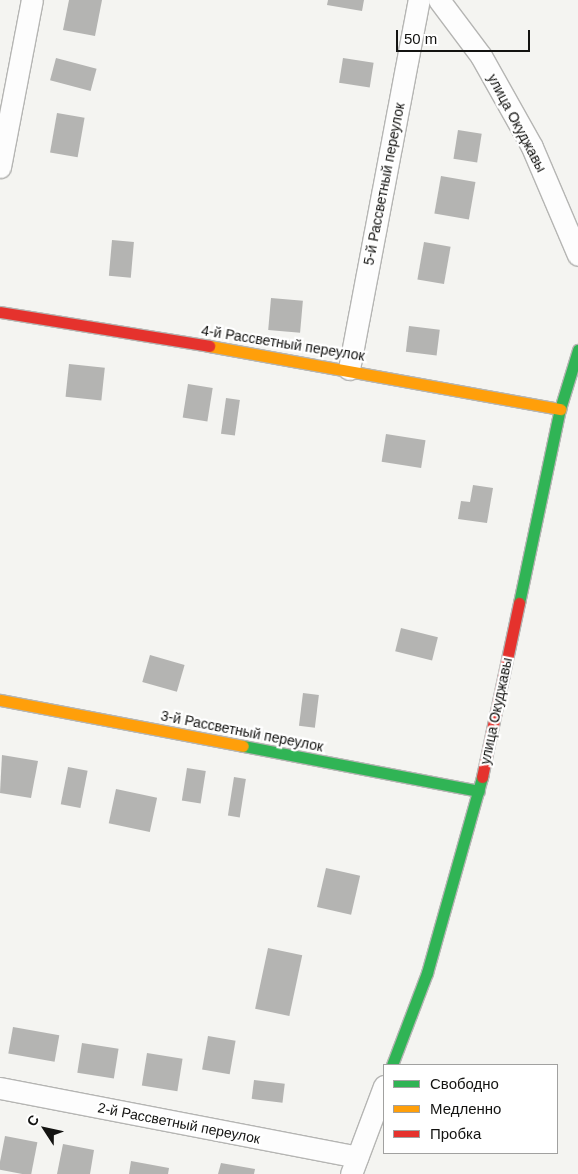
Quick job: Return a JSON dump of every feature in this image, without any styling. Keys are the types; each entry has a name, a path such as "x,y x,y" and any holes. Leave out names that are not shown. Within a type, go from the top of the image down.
{"street":[{"path":"0,167 32,0"},
{"name":"5-й Рассветный переулок","path":"349,369 419,0"},
{"name":"улица Окуджавы","path":"439,0 481,56 532,147 578,254"},
{"name":"4-й Рассветный переулок","path":"0,312 349,369 560,409"},
{"name":"улица Окуджавы","path":"392,1064 427,972 479,791 560,409 578,350"},
{"name":"3-й Рассветный переулок","path":"0,700 479,791"},
{"name":"2-й Рассветный переулок","path":"0,1088 354,1166"},
{"path":"354,1166 383,1089"}],"building":[{"path":"69,0 102,0 95,36 63,30"},
{"path":"328,0 364,0 362,11 327,5"},
{"path":"56,58 97,69 91,91 50,80"},
{"path":"343,58 374,63 370,88 339,83"},
{"path":"57,113 85,118 78,157 50,152"},
{"path":"458,130 482,134 477,162 453,159"},
{"path":"441,176 475,182 469,220 434,213"},
{"path":"112,240 134,242 131,278 109,276"},
{"path":"424,242 451,247 444,284 417,279"},
{"path":"271,298 303,301 300,333 268,330"},
{"path":"409,326 440,330 437,356 406,352"},
{"path":"69,364 105,368 101,401 66,397"},
{"path":"188,384 213,388 207,421 183,418"},
{"path":"226,398 240,400 235,436 221,434"},
{"path":"386,434 426,440 421,468 382,462"},
{"path":"473,485 493,488 487,523 458,519 461,501 470,502"},
{"path":"401,628 438,637 432,660 395,651"},
{"path":"150,655 185,665 177,692 142,682"},
{"path":"303,693 319,695 315,728 299,726"},
{"path":"2,755 38,761 31,798 0,793"},
{"path":"68,767 88,771 80,808 61,804"},
{"path":"187,768 206,771 201,804 182,801"},
{"path":"234,777 246,779 240,817 228,816"},
{"path":"116,789 157,798 150,832 109,823"},
{"path":"326,868 360,876 351,915 317,907"},
{"path":"268,948 302,955 289,1016 255,1009"},
{"path":"13,1027 59,1035 55,1062 8,1054"},
{"path":"208,1036 236,1041 230,1074 202,1069"},
{"path":"82,1043 119,1049 114,1078 77,1073"},
{"path":"147,1053 183,1059 177,1091 142,1086"},
{"path":"254,1080 285,1084 282,1103 252,1099"},
{"path":"5,1136 37,1142 31,1174 0,1170"},
{"path":"63,1144 94,1150 90,1174 57,1174"},
{"path":"131,1161 169,1168 168,1174 129,1174"},
{"path":"221,1163 255,1169 254,1174 218,1174"}],"traffic: fast":[{"path":"519,603 560,409 578,350"},
{"path":"243,746 479,791"},
{"path":"392,1064 427,973 482,777"}],"traffic: slow":[{"path":"209,346 560,409"},
{"path":"0,700 243,746"}],"traffic: jam":[{"path":"0,312 209,346"},
{"path":"482,777 519,603"}]}
